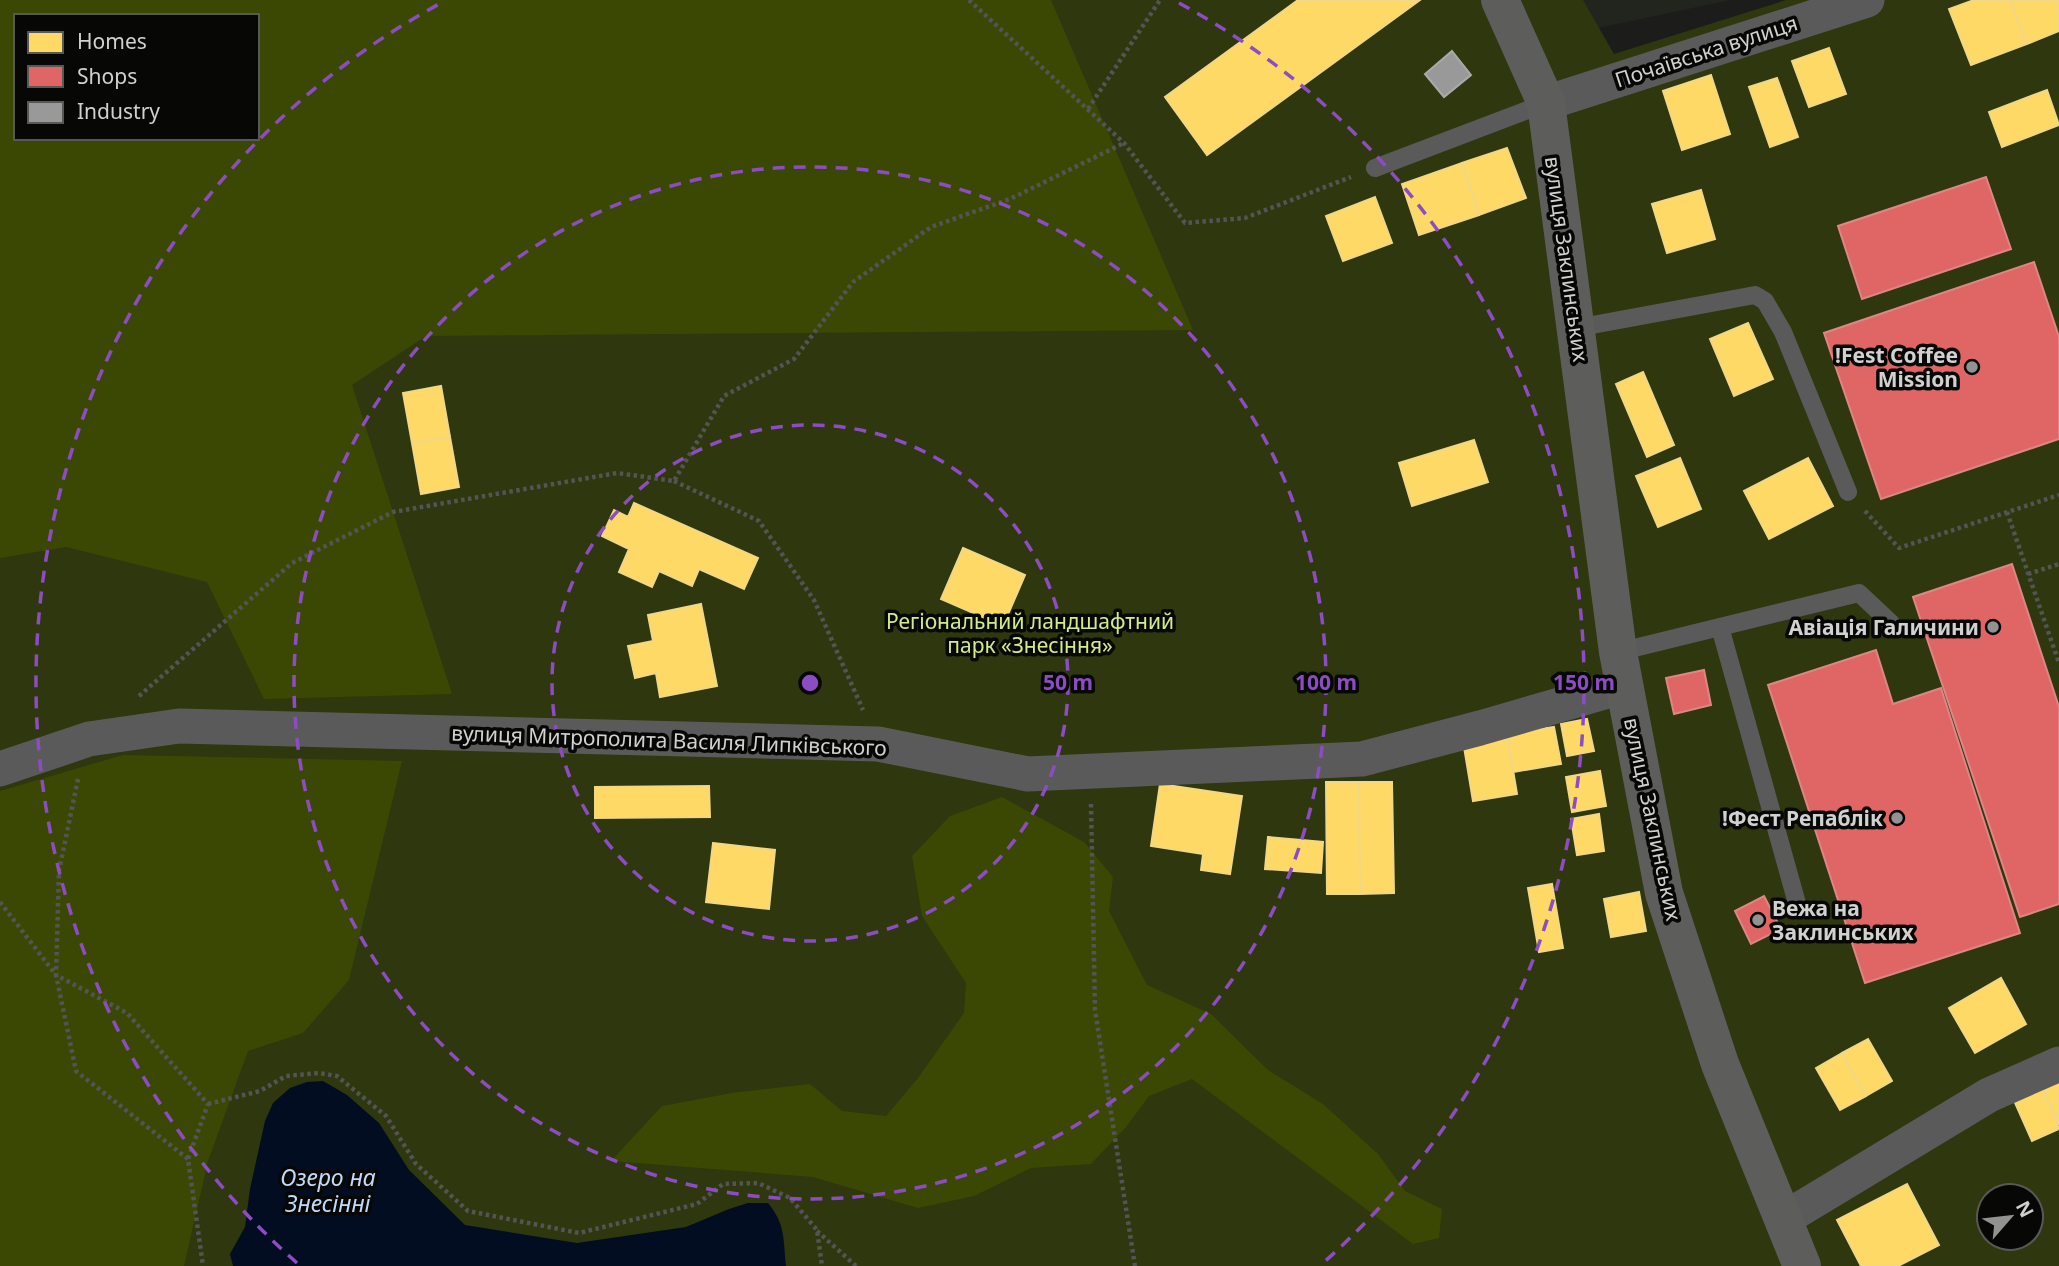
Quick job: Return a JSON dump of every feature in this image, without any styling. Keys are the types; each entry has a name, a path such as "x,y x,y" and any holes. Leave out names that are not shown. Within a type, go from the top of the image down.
{"street":[{"name":"вулиця Заклинських","path":"1500,0 1546,103 1621,669 1664,893 1720,1064 1802,1266"},
{"name":"Почаївська вулиця","path":"1546,103 1867,0"},
{"name":"вулиця Митрополита Василя Липківського","path":"0,769 89,739 179,726 878,744 1028,774 1362,759 1480,728 1621,669"},
{"path":"1782,1220 1989,1095 2059,1064"}],"lane":[{"path":"1374,168 1546,103"},
{"path":"1576,328 1755,295 1765,301 1783,332 1848,492"},
{"path":"1621,669 1720,626 1859,593 1891,623"},
{"path":"1720,626 1798,907"}],"path":[{"path":"970,0 1124,143 1185,223 1245,218 1374,168"},
{"path":"1088,109 1160,0"},
{"path":"674,481 724,396 794,359 853,282 931,227 1010,199 1124,143"},
{"path":"130,704 292,563 393,512 617,473 674,481 759,521 814,600 878,744"},
{"path":"1848,492 1899,548 2059,495"},
{"path":"2007,512 2059,663"},
{"path":"2028,574 2059,564"},
{"path":"89,739 71,805 59,871 56,975 76,1072 188,1159"},
{"path":"1091,772 1095,1010 1135,1266"},
{"path":"0,902 56,975 127,1013 208,1104"},
{"path":"208,1104 260,1091 286,1076 319,1073 337,1076 386,1116 416,1164 468,1211 579,1233 697,1204 723,1184 758,1183 790,1198 817,1230 856,1266"},
{"path":"202,1266 188,1159 208,1104"},
{"path":"817,1230 822,1266"}],"shaded area":[{"path":"1579,0 1730,0 1594,29"}],"green space":[{"name":"Регіональний ландшафтний парк «Знесіння»","path":"0,0 1583,0 1614,54 1786,0 2059,0 2059,1266 0,1266"},
{"path":"0,0 1051,0 1193,330 426,336 352,385 452,694 264,699 207,582 66,547 0,558"},
{"path":"123,755 402,761 349,980 303,1033 248,1051 208,1161 184,1266 0,1266 0,791"},
{"path":"1002,797 1084,842 1113,877 1109,911 1147,985 1211,1014 1268,1070 1323,1104 1378,1154 1405,1191 1442,1209 1439,1238 1413,1244 1192,1079 1149,1096 1126,1127 1091,1164 1031,1168 974,1196 918,1208 813,1177 611,1161 662,1106 732,1093 810,1084 842,1111 886,1116 918,1078 964,1013 966,983 922,916 912,856 950,816"}],"water":[{"name":"Озеро на Знесінні","path":"323,1081 347,1095 379,1123 409,1170 465,1225 577,1243 686,1227 748,1203 768,1203 781,1225 786,1266 233,1266 230,1254 245,1227 250,1189 265,1121 273,1103 290,1088 307,1082"}],"building: Homes":[{"path":"1298,0 1420,0 1207,155 1165,97"},
{"path":"1974,0 2010,0 2027,44 1971,65 1949,9"},
{"path":"2010,0 2059,0 2059,31 2027,44"},
{"path":"1829,48 1846,94 1809,107 1792,61"},
{"path":"1711,75 1730,134 1682,150 1663,91"},
{"path":"1777,78 1798,137 1770,147 1749,87"},
{"path":"2047,90 2059,125 2002,147 1989,112"},
{"path":"1507,148 1526,198 1479,215 1462,163"},
{"path":"1462,163 1479,215 1419,235 1402,184"},
{"path":"1701,190 1715,239 1667,253 1652,204"},
{"path":"1375,197 1392,243 1343,261 1326,216"},
{"path":"1748,323 1773,379 1734,396 1710,339"},
{"path":"1643,372 1674,445 1647,457 1616,384"},
{"path":"441,386 450,437 412,443 403,393"},
{"path":"450,437 459,487 421,494 412,443"},
{"path":"1474,440 1488,482 1412,506 1399,463"},
{"path":"1680,458 1701,509 1658,527 1636,476"},
{"path":"1808,458 1833,506 1769,539 1744,491"},
{"path":"634,503 758,558 744,589 699,569 692,586 659,571 652,587 619,572 629,549 602,536 614,510 628,517"},
{"path":"963,548 1025,575 1003,626 941,599"},
{"path":"701,604 717,686 660,697 656,673 635,678 628,646 653,641 648,615"},
{"path":"1587,719 1594,751 1567,756 1561,724"},
{"path":"1554,727 1561,764 1513,772 1507,734"},
{"path":"1507,734 1517,794 1473,801 1463,741"},
{"path":"1600,771 1606,806 1572,812 1566,777"},
{"path":"1326,782 1359,782 1360,894 1327,894"},
{"path":"1359,782 1392,782 1394,893 1360,894"},
{"path":"1160,784 1242,796 1230,874 1201,870 1203,854 1151,846"},
{"path":"709,786 710,817 595,818 595,787"},
{"path":"1599,814 1604,851 1577,855 1571,819"},
{"path":"1268,837 1323,842 1321,873 1265,869"},
{"path":"713,843 775,850 769,909 706,902"},
{"path":"1552,884 1563,948 1539,952 1528,888"},
{"path":"1639,892 1646,931 1611,937 1604,899"},
{"path":"2001,978 2026,1024 1975,1053 1949,1008"},
{"path":"1868,1039 1892,1081 1866,1096 1842,1053"},
{"path":"1842,1053 1866,1096 1840,1110 1816,1068"},
{"path":"2059,1076 2059,1125 2041,1084"},
{"path":"2041,1084 2059,1129 2032,1141 2012,1096"},
{"path":"1907,1184 1939,1245 1898,1266 1861,1266 1837,1220"}],"building: Shops":[{"path":"1986,177 2011,249 1862,299 1838,226"},
{"path":"2034,262 2059,337 2059,439 1881,499 1824,333"},
{"path":"2012,564 2059,707 2059,904 2020,917 1913,597"},
{"name":"!Фест Репаблік","path":"1876,650 1893,704 1941,688 2020,933 1865,983 1768,685"},
{"path":"1704,670 1711,705 1674,714 1666,678"},
{"name":"Вежа на Заклинських","path":"1764,896 1781,929 1751,944 1735,911"}],"building: Industry":[{"path":"1452,51 1471,75 1444,97 1425,74"}],"place":[{"name":"!Fest Coffee Mission","path":"1972,367"},
{"name":"Авіація Галичини","path":"1993,627"},
{"name":"!Фест Репаблік","path":"1897,818"},
{"name":"Вежа на Заклинських","path":"1758,920"}]}
